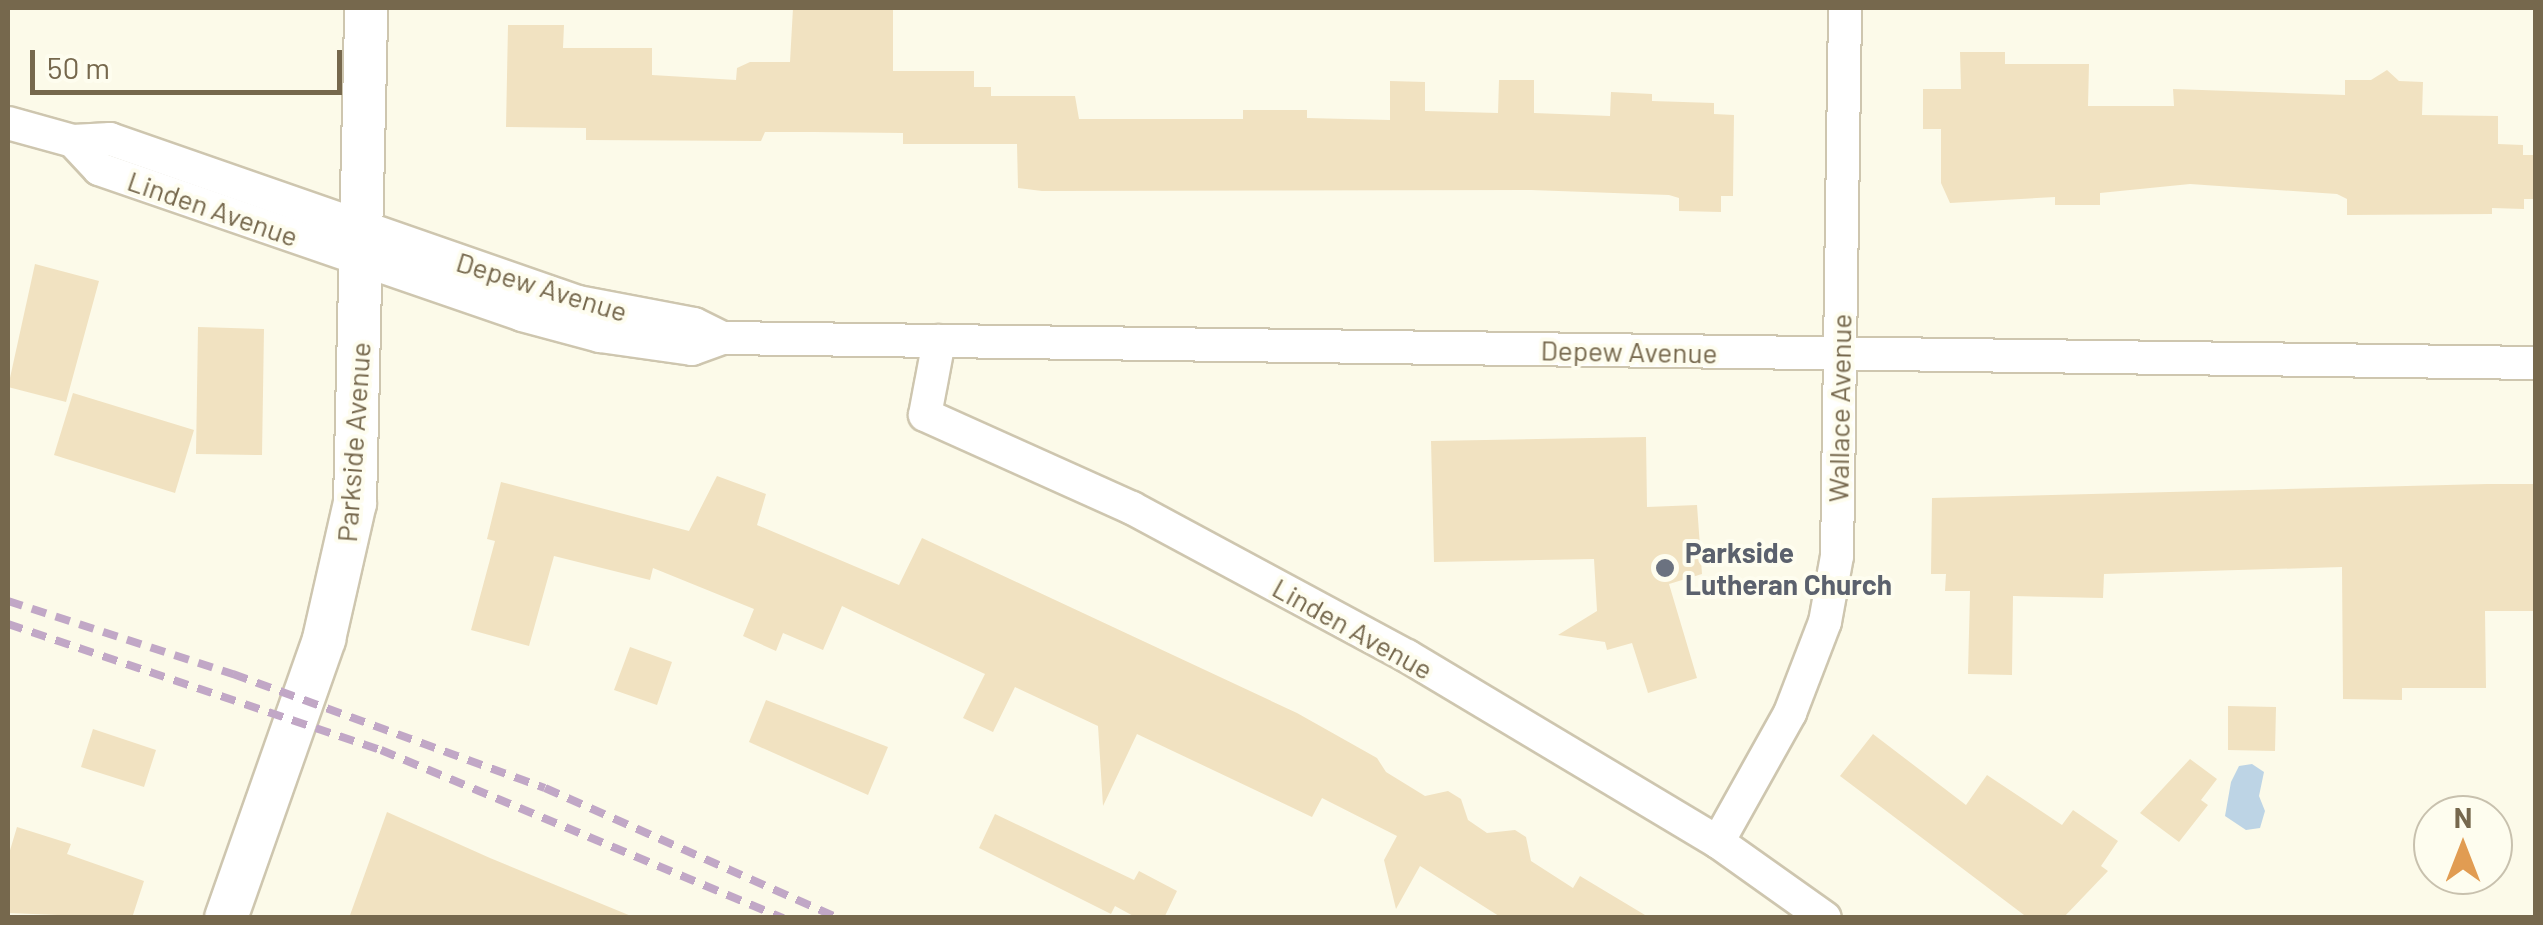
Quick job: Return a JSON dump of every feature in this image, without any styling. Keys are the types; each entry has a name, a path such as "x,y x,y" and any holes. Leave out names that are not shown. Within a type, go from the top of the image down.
{"street":[{"name":"Parkside Avenue","path":"226,918 343,574 355,503 366,8"},
{"name":"Wallace Avenue","path":"1718,842 1790,714 1825,622 1837,556 1845,8"},
{"name":"Linden Avenue","path":"8,123 74,141 110,139 362,244"},
{"name":"Linden Avenue","path":"74,141 99,169 362,244"},
{"name":"Depew Avenue","path":"362,244 600,336 692,349 723,338 2536,364"},
{"name":"Linden Avenue","path":"939,341 925,415 1036,461 1247,569 1564,747 1718,842 1825,918"}],"water":[{"path":"2252,764 2264,772 2259,796 2265,811 2260,828 2246,830 2225,816 2231,782 2239,766"}],"building":[{"path":"793,8 893,8 893,71 974,71 974,87 991,87 991,96 1075,96 1079,119 1243,119 1243,110 1307,110 1307,118 1390,120 1390,81 1425,82 1425,111 1498,113 1499,80 1534,80 1534,113 1610,116 1611,92 1652,94 1652,101 1714,103 1714,114 1734,115 1733,196 1721,196 1721,212 1679,211 1679,198 1669,195 1531,190 1042,191 1018,188 1017,144 903,144 903,133 813,132 765,132 761,141 586,140 586,128 506,127 508,25 564,25 563,48 652,48 652,75 736,80 737,68 750,62 790,62"},
{"path":"1960,52 2005,52 2005,64 2089,64 2088,106 2174,106 2173,89 2345,95 2345,80 2371,80 2387,70 2399,81 2423,82 2422,115 2498,116 2498,144 2523,145 2523,155 2536,155 2536,199 2524,199 2524,209 2492,208 2492,214 2347,215 2347,199 2337,194 2190,184 2100,193 2100,205 2055,205 2055,197 1950,203 1941,183 1941,129 1923,129 1923,89 1961,89"},
{"path":"35,264 99,281 66,402 8,387"},
{"path":"198,327 264,329 262,455 196,454"},
{"path":"73,393 194,430 175,493 54,455"},
{"name":"Parkside Lutheran Church","path":"1646,437 1647,507 1697,505 1702,574 1669,584 1697,678 1648,693 1632,643 1607,650 1605,642 1558,635 1597,611 1594,559 1434,562 1431,441"},
{"path":"717,476 766,494 757,525 899,585 922,538 1297,713 1377,758 1386,772 1425,796 1448,791 1461,799 1468,820 1487,833 1515,830 1526,837 1531,861 1573,888 1580,876 1650,918 1502,918 1420,866 1396,909 1384,860 1397,836 1322,798 1312,817 1137,734 1103,806 1098,726 1015,687 993,732 963,718 985,674 842,606 823,650 783,633 776,651 743,636 754,609 653,568 650,580 554,556 529,646 471,630 495,541 487,539 501,482 689,531"},
{"path":"2536,484 2536,611 2485,611 2486,688 2402,688 2402,700 2343,699 2342,567 2104,574 2103,598 2013,596 2012,675 1968,674 1970,591 1945,591 1946,574 1931,574 1932,498"},
{"path":"630,647 672,662 657,705 614,690"},
{"path":"766,700 888,747 868,795 749,742"},
{"path":"2228,706 2276,707 2275,751 2228,750"},
{"path":"93,729 156,750 144,787 81,767"},
{"path":"1873,734 1966,805 1987,775 2062,825 2073,810 2118,841 2101,866 2108,871 2063,918 2028,918 1840,776"},
{"path":"2190,759 2217,779 2201,800 2208,805 2179,842 2140,813"},
{"path":"387,812 490,858 636,918 349,918"},
{"path":"995,814 1134,880 1139,871 1177,891 1164,918 1137,918 1115,906 1111,914 979,848"},
{"path":"17,827 71,844 67,854 144,881 132,918 8,913 8,857"}],"railway":[{"path":"8,601 233,674 545,788 839,918"},
{"path":"8,624 381,750 783,918"}],"place":[{"name":"Parkside Lutheran Church","path":"1665,568"}]}
